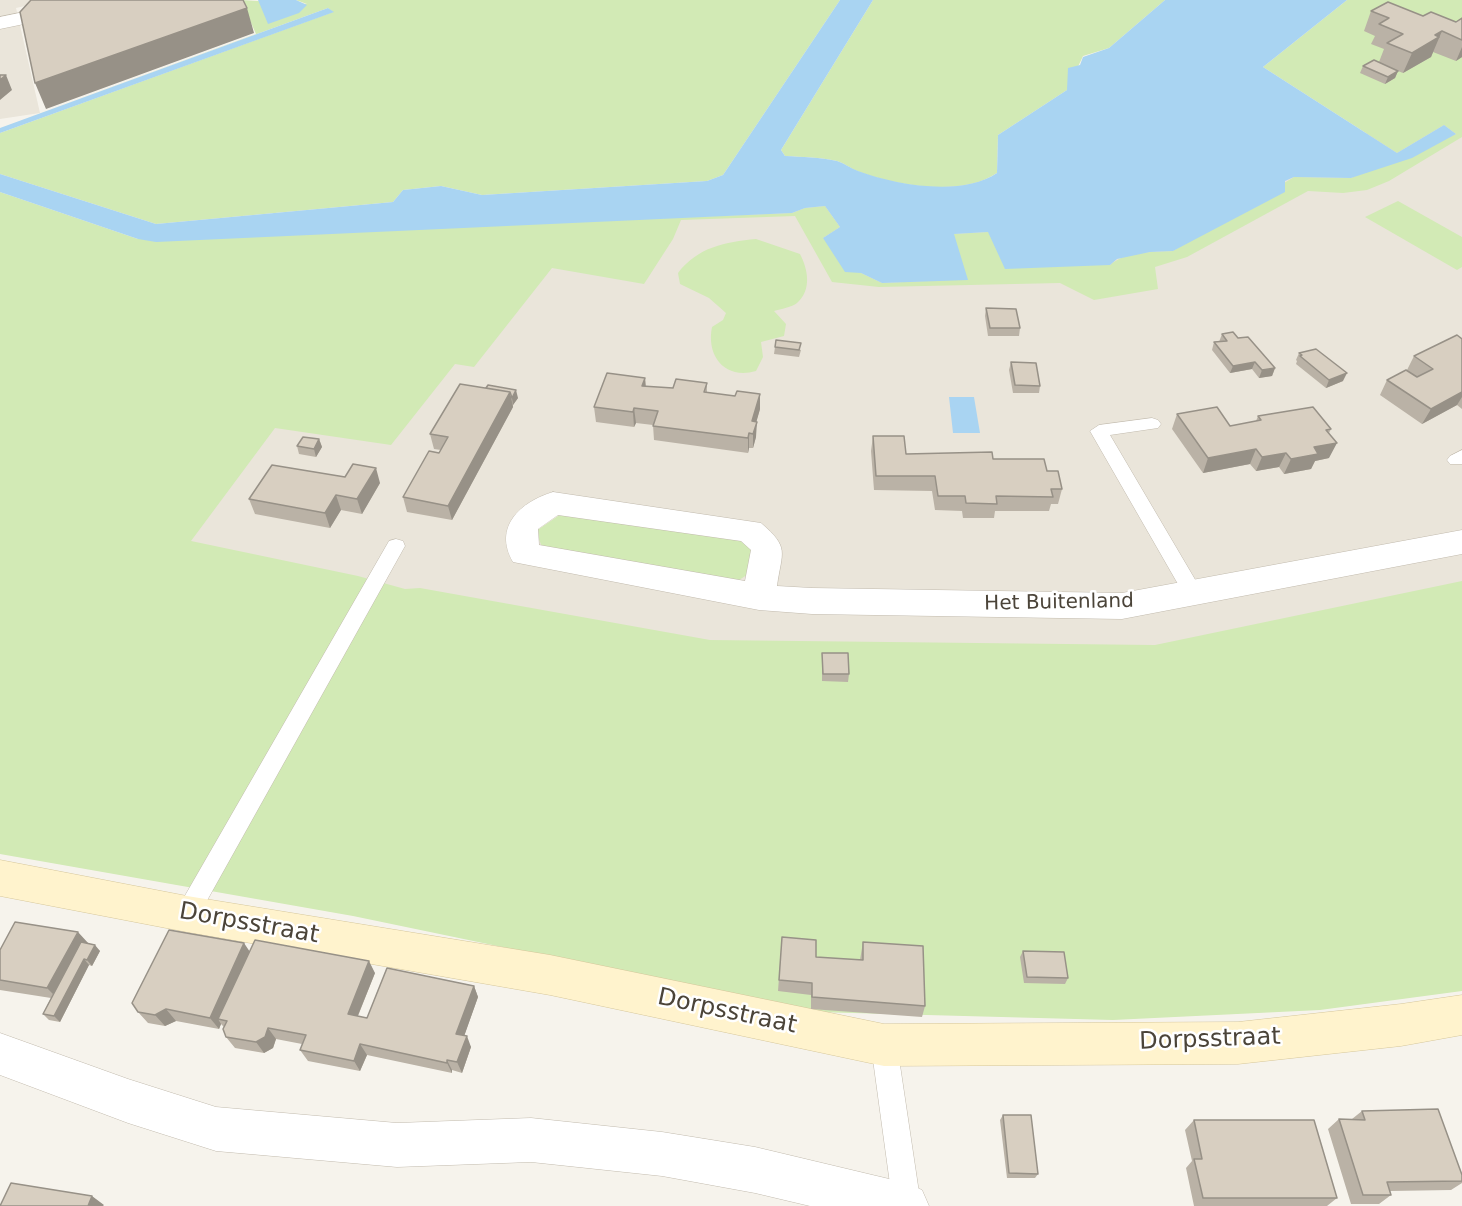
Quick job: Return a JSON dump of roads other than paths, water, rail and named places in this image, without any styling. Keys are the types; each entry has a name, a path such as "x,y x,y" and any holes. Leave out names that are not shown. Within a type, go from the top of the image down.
{"main road":[{"name":"Dorpsstraat","path":"0,878 187,914 550,975 884,1045 1238,1043 1401,1025 1462,1015"}],"street":[{"path":"0,23 111,0"},
{"name":"Het Buitenland","path":"759,597 767,546 750,531 553,503 522,525 524,554 717,587 759,597 812,601 1122,606 1462,542"},
{"path":"0,1054 128,1101 216,1129 396,1145 531,1140 662,1154 755,1170 906,1206"}],"lane":[{"path":"1152,424 1099,431 1193,593"},
{"path":"187,914 396,546"},
{"path":"884,1045 906,1206"}],"water":[{"path":"258,0 296,0 307,5 299,13 268,24"},
{"path":"840,0 873,0 781,150 785,156 837,161 858,171 891,181 948,187 966,185 997,173 998,135 1067,90 1068,68 1080,65 1083,57 1109,48 1165,0 1347,0 1263,67 1397,153 1444,125 1456,134 1412,158 1351,178 1294,177 1285,181 1285,192 1173,251 1150,252 1117,259 1110,265 1005,269 988,232 954,234 968,280 882,283 861,273 845,272 823,238 840,227 825,206 805,208 792,213 156,242 138,239 0,192 0,174 156,224 393,202 403,190 441,186 482,195 707,181 723,175"},
{"path":"328,8 334,12 0,133 0,128"},
{"path":"949,397 974,397 980,433 953,433"}]}
